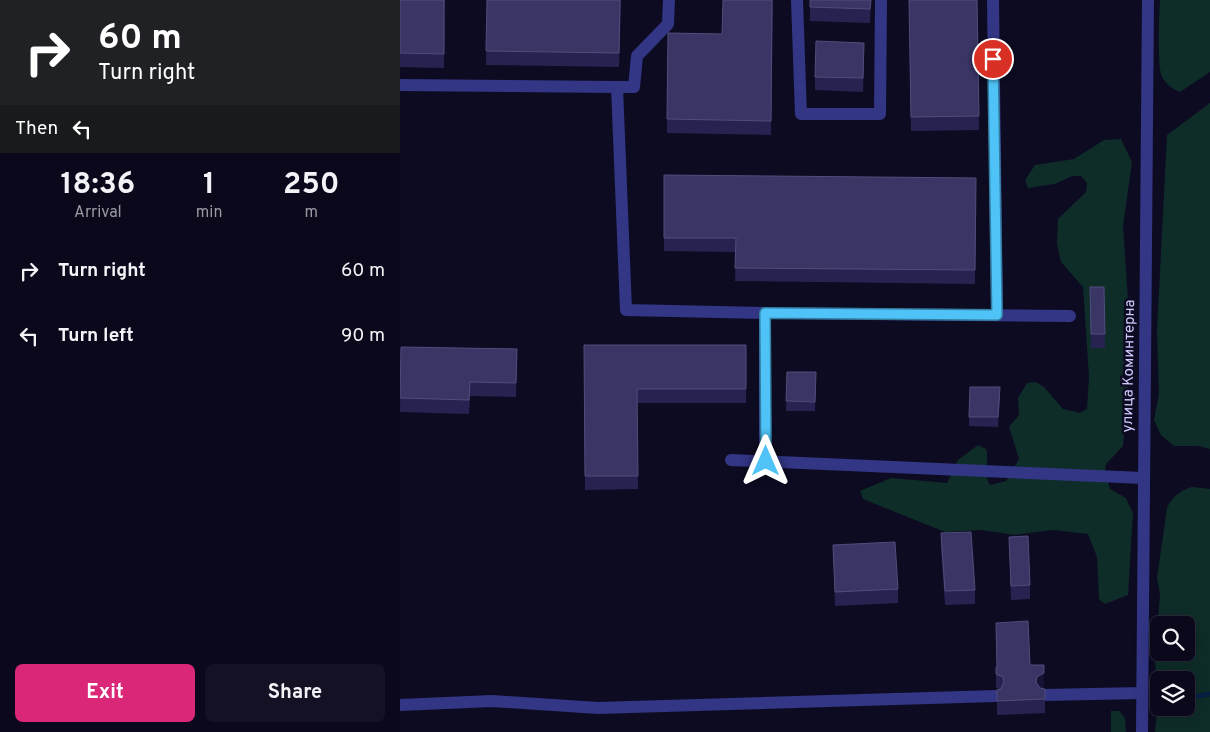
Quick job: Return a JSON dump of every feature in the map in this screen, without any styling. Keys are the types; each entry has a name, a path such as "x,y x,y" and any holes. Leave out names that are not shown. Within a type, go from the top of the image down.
{"street":[{"path":"400,85 634,87 637,56 668,24 669,0"},
{"path":"797,0 801,114 880,114 880,0"},
{"path":"992,0 997,315"},
{"name":"улица Коминтерна","path":"1142,732 1148,0"},
{"path":"617,87 626,310 1070,316"},
{"path":"765,313 766,461"},
{"path":"731,460 1143,478"},
{"path":"1044,695 1142,693"},
{"path":"400,705 492,701 598,708 996,696"}],"green space":[{"path":"1160,0 1210,0 1210,72 1180,92 1168,84 1160,72"},
{"path":"1210,103 1210,449 1198,446 1174,446 1161,435 1154,420 1159,394 1157,331 1167,135"},
{"path":"1121,139 1132,162 1123,226 1131,344 1123,446 1106,464 1105,472 1110,489 1126,498 1133,513 1128,595 1105,604 1099,599 1097,557 1088,534 1053,530 1015,535 981,530 945,532 863,499 860,491 891,478 947,483 958,460 978,445 986,449 986,472 990,485 1006,481 1019,459 1009,427 1019,415 1018,398 1027,383 1036,382 1044,387 1063,409 1080,413 1087,409 1089,377 1083,287 1061,262 1057,244 1058,219 1086,192 1087,183 1081,176 1072,176 1055,184 1028,188 1025,180 1035,165 1074,159 1104,140"},
{"path":"1192,487 1210,489 1210,732 1155,732 1156,716 1195,716 1195,671 1156,671 1155,662 1195,661 1195,616 1158,616 1160,594 1157,578 1167,508 1174,497"},
{"path":"1111,711 1119,711 1125,718 1126,732 1111,732"}],"building":[{"path":"400,0 444,0 444,54 400,53"},
{"path":"487,0 620,0 619,53 486,51"},
{"path":"723,0 772,0 771,121 667,119 668,33 722,34"},
{"path":"810,0 871,0 870,9 810,7"},
{"path":"909,0 977,0 979,116 911,117"},
{"path":"816,41 864,43 863,78 815,77"},
{"path":"664,175 976,178 975,270 735,268 736,238 664,238"},
{"path":"1090,287 1104,287 1105,334 1091,334"},
{"path":"584,345 746,345 746,389 637,389 638,476 585,476"},
{"path":"401,347 517,349 516,383 470,382 469,400 400,398"},
{"path":"787,372 816,372 815,402 786,401"},
{"path":"970,387 1000,387 998,417 969,417"},
{"path":"971,532 975,590 945,591 941,533"},
{"path":"1028,536 1030,585 1011,586 1009,537"},
{"path":"895,542 898,589 835,592 833,545"},
{"path":"1028,621 1030,665 1044,665 1044,673 1037,677 1036,682 1040,688 1045,689 1045,699 997,701 997,690 1001,689 1004,682 1003,677 996,674 996,623"}],"waterway":[{"path":"1195,696 1210,694"}],"route":[{"path":"766,461 765,313 997,315 993,59"}]}
